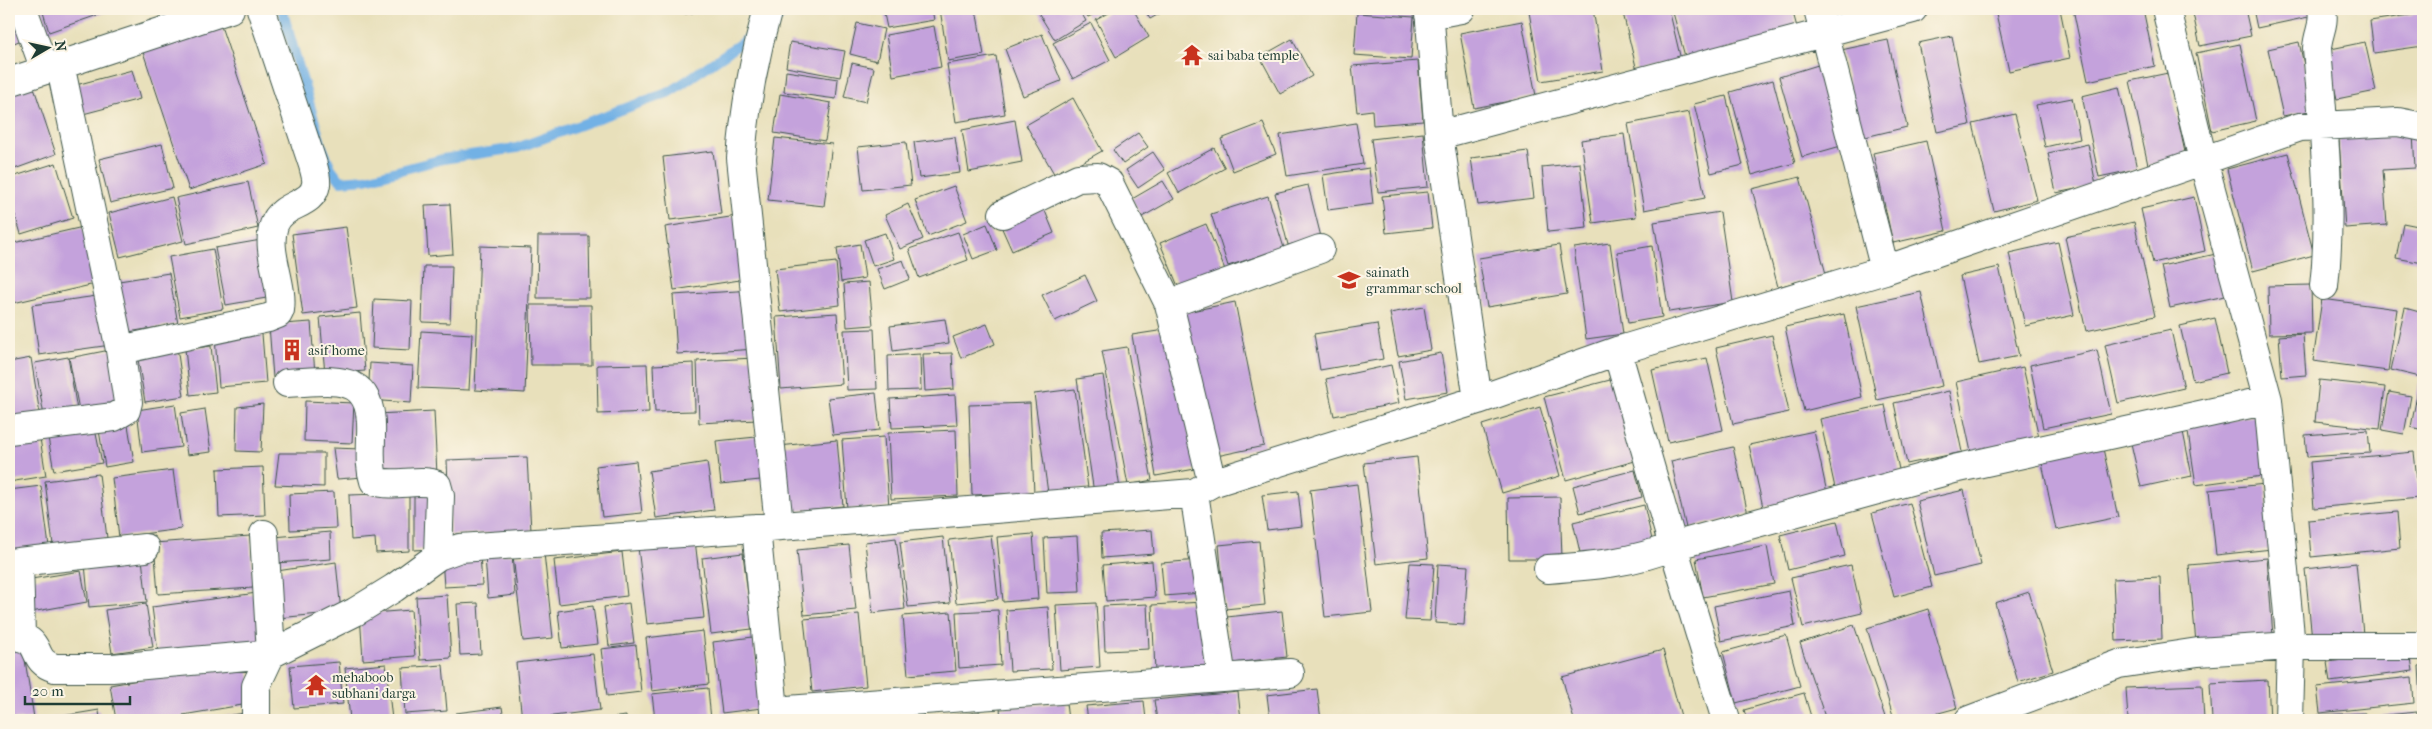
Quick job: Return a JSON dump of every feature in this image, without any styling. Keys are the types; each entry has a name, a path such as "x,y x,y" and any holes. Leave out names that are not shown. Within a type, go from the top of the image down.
{"street":[{"path":"9,430 114,417 126,410 128,402 120,350 52,67 23,9"},
{"path":"9,82 230,9"},
{"path":"120,350 278,314 281,304 272,237 274,224 287,208 305,201 311,196 316,184 314,164 261,9"},
{"path":"768,9 757,45 745,111 741,158 768,526 774,715 1290,673"},
{"path":"1461,9 1429,12 1439,134 1478,400"},
{"path":"1439,134 1821,21 1913,9"},
{"path":"2166,9 2203,160 2268,400 2291,646 2290,720"},
{"path":"2322,9 2324,27 2318,40 2317,48 2323,126 2328,251 2324,286"},
{"path":"1821,21 1885,270"},
{"path":"145,548 14,563 15,636 29,639 34,645 40,660 55,668 112,668 271,654 355,612 394,588 438,556 460,548 768,526 1203,488 1478,400 1618,351 1885,270 2300,127 2398,122 2423,127"},
{"path":"1003,214 1078,178 1098,177 1109,183 1169,304 1203,488 1222,678"},
{"path":"1169,304 1320,249"},
{"path":"1618,351 1673,546 1726,720"},
{"path":"287,383 342,380 359,388 369,404 372,419 370,470 374,481 385,485 430,483 437,485 440,496 438,556"},
{"path":"1548,569 1602,565 1650,555 1673,546 1954,469 2268,400"},
{"path":"256,720 256,686 271,654 264,534"},
{"path":"1970,720 2119,664 2198,652 2291,646 2423,646"}],"building":[{"path":"9,9 12,9 24,39 9,45"},
{"path":"42,9 108,9 109,11 49,32"},
{"path":"684,9 708,9 708,10 685,14"},
{"path":"883,9 932,9 934,20 887,28"},
{"path":"940,9 976,9 984,55 948,61"},
{"path":"1036,9 1079,9 1086,21 1055,40"},
{"path":"1083,9 1105,9 1088,17"},
{"path":"1116,9 1133,9 1149,37 1116,57 1096,20"},
{"path":"1144,9 1168,9 1150,19"},
{"path":"1547,9 1593,9 1603,71 1541,81 1529,12"},
{"path":"1622,9 1669,9 1681,60 1637,71"},
{"path":"1672,9 1792,9 1798,31 1686,60"},
{"path":"1995,9 2060,9 2070,58 2009,71"},
{"path":"2073,9 2143,9 2155,66 2088,81"},
{"path":"2192,9 2245,9 2251,36 2200,46"},
{"path":"2253,9 2311,9 2313,16 2257,28"},
{"path":"1357,13 1414,17 1411,59 1354,55"},
{"path":"2423,13 2423,46 2374,53 2370,21"},
{"path":"1522,21 1536,96 1474,108 1460,33"},
{"path":"220,23 267,164 189,190 142,49"},
{"path":"857,23 884,29 877,61 850,54"},
{"path":"1091,23 1110,60 1073,79 1053,43"},
{"path":"934,26 941,67 893,76 886,35"},
{"path":"1042,34 1061,81 1023,96 1005,49"},
{"path":"1952,36 1970,125 1937,132 1918,43"},
{"path":"1292,39 1312,76 1280,94 1260,57"},
{"path":"1888,40 1907,127 1861,138 1841,50"},
{"path":"790,42 845,51 840,77 786,67"},
{"path":"2299,42 2314,110 2283,116 2268,49"},
{"path":"2365,42 2376,91 2337,99 2326,50"},
{"path":"2240,44 2256,121 2212,131 2196,53"},
{"path":"996,56 1005,114 956,122 947,64"},
{"path":"1418,61 1423,121 1373,125 1372,110 1357,112 1352,66"},
{"path":"852,63 874,68 866,102 844,97"},
{"path":"1818,65 1841,146 1802,157 1779,77"},
{"path":"132,70 140,99 83,114 76,85"},
{"path":"786,71 838,79 836,99 784,92"},
{"path":"2168,73 2186,157 2148,165 2130,81"},
{"path":"1773,80 1795,163 1752,175 1730,92"},
{"path":"33,85 56,154 9,171 9,94"},
{"path":"2119,87 2137,169 2099,177 2082,96"},
{"path":"780,94 831,103 825,141 774,133"},
{"path":"1726,96 1743,165 1711,173 1694,104"},
{"path":"1073,98 1102,151 1056,177 1026,125"},
{"path":"2072,98 2080,139 2045,147 2036,105"},
{"path":"1689,112 1705,198 1644,210 1628,124"},
{"path":"2015,114 2037,200 1994,211 1973,124"},
{"path":"1015,120 1022,162 969,172 962,130"},
{"path":"1263,123 1276,154 1233,171 1221,139"},
{"path":"1356,123 1363,164 1287,176 1280,135"},
{"path":"1138,133 1148,147 1123,164 1113,150"},
{"path":"1423,133 1428,187 1378,192 1371,139"},
{"path":"1624,134 1636,217 1593,223 1581,140"},
{"path":"2413,134 2415,168 2383,170 2387,225 2345,228 2339,139"},
{"path":"955,137 960,173 919,178 914,142"},
{"path":"775,138 832,144 824,206 768,200"},
{"path":"1926,141 1946,231 1893,243 1873,153"},
{"path":"906,142 911,185 863,190 858,147"},
{"path":"162,144 173,188 110,203 99,159"},
{"path":"2088,144 2096,185 2056,193 2048,153"},
{"path":"1214,148 1225,168 1179,193 1168,173"},
{"path":"713,151 721,214 670,220 663,157"},
{"path":"1528,151 1534,198 1478,205 1471,158"},
{"path":"1153,152 1165,170 1138,188 1126,170"},
{"path":"2288,153 2314,255 2253,271 2227,169"},
{"path":"56,163 73,218 21,234 9,193 9,178"},
{"path":"1580,163 1587,228 1548,232 1542,167"},
{"path":"1369,168 1373,204 1328,210 1323,175"},
{"path":"1800,177 1826,274 1778,287 1752,189"},
{"path":"1163,181 1174,199 1142,217 1132,199"},
{"path":"248,182 258,228 186,244 176,198"},
{"path":"1308,185 1321,237 1288,245 1275,193"},
{"path":"954,186 967,221 928,236 915,200"},
{"path":"1428,192 1432,228 1386,233 1382,196"},
{"path":"1268,196 1284,248 1228,266 1211,214"},
{"path":"172,197 183,241 120,257 109,213"},
{"path":"2194,197 2205,251 2153,263 2141,209"},
{"path":"450,204 453,254 428,256 425,205"},
{"path":"908,204 923,239 900,249 885,215"},
{"path":"1043,206 1054,233 1012,251 1000,224"},
{"path":"1720,212 1733,302 1669,312 1654,222"},
{"path":"743,215 753,278 674,290 665,227"},
{"path":"2134,222 2155,316 2086,331 2065,237"},
{"path":"2403,223 2423,227 2423,263 2396,258"},
{"path":"987,224 997,250 973,259 963,234"},
{"path":"1206,224 1226,272 1180,291 1160,243"},
{"path":"83,227 95,284 9,304 9,244"},
{"path":"346,227 357,308 303,315 292,234"},
{"path":"958,232 968,260 919,278 909,249"},
{"path":"885,233 894,259 873,266 864,240"},
{"path":"538,236 589,236 590,298 537,298"},
{"path":"261,240 272,297 226,305 215,248"},
{"path":"2058,242 2074,315 2025,326 2009,253"},
{"path":"1610,243 1623,334 1586,339 1574,248"},
{"path":"860,244 865,278 841,282 837,248"},
{"path":"1559,245 1567,294 1487,307 1479,258"},
{"path":"480,246 531,248 525,393 475,390"},
{"path":"1652,246 1662,317 1628,323 1617,252"},
{"path":"213,249 223,309 180,317 169,257"},
{"path":"2216,254 2225,296 2170,308 2161,266"},
{"path":"903,260 910,279 885,289 877,269"},
{"path":"836,262 840,305 780,312 775,269"},
{"path":"424,266 452,266 450,323 422,322"},
{"path":"1999,267 2019,356 1979,364 1960,276"},
{"path":"169,273 178,324 122,333 113,282"},
{"path":"1085,275 1097,301 1055,321 1042,295"},
{"path":"869,282 873,325 847,327 844,284"},
{"path":"2311,285 2312,333 2269,334 2268,286"},
{"path":"753,290 757,349 677,354 673,295"},
{"path":"1921,292 1942,386 1877,400 1856,306"},
{"path":"104,295 111,345 39,355 32,305"},
{"path":"374,299 412,301 410,350 372,348"},
{"path":"2322,299 2397,309 2388,371 2313,361"},
{"path":"1235,302 1264,446 1212,457 1182,313"},
{"path":"530,305 591,305 592,365 531,365"},
{"path":"1424,307 1431,350 1398,356 1390,313"},
{"path":"2405,308 2423,313 2423,362 2420,377 2391,370"},
{"path":"360,313 365,371 325,374 320,317"},
{"path":"837,313 842,384 781,389 776,317"},
{"path":"1844,314 1862,397 1804,411 1785,327"},
{"path":"2215,318 2227,373 2193,381 2180,326"},
{"path":"945,319 949,343 893,351 890,326"},
{"name":"asif home","path":"311,322 315,374 273,378 269,325"},
{"path":"987,324 995,344 961,358 953,337"},
{"path":"1377,324 1383,359 1320,370 1314,334"},
{"path":"874,329 877,389 847,390 844,330"},
{"path":"1171,329 1195,469 1156,476 1132,335"},
{"path":"2171,330 2184,388 2118,403 2105,345"},
{"path":"421,331 472,334 469,390 418,388"},
{"path":"262,334 266,383 219,387 215,338"},
{"path":"2303,334 2306,375 2282,377 2279,336"},
{"path":"1772,335 1789,412 1733,424 1716,348"},
{"path":"211,346 216,392 190,395 185,349"},
{"path":"177,347 184,396 145,402 137,353"},
{"path":"1127,347 1152,480 1128,485 1102,351"},
{"path":"115,349 125,407 80,415 69,358"},
{"path":"2097,350 2111,414 2043,428 2030,365"},
{"path":"952,353 954,389 925,391 923,354"},
{"path":"1441,353 1448,392 1406,399 1399,361"},
{"path":"920,354 921,390 889,391 888,356"},
{"path":"68,357 78,416 45,422 35,363"},
{"path":"31,358 41,421 9,426 9,362"},
{"path":"754,358 757,420 699,423 697,361"},
{"path":"1707,358 1723,430 1668,442 1652,370"},
{"path":"370,363 413,366 411,403 368,400"},
{"path":"694,363 695,411 655,412 653,365"},
{"path":"647,364 649,412 598,414 597,365"},
{"path":"1391,365 1399,403 1334,416 1326,379"},
{"path":"2023,367 2039,437 1971,452 1956,382"},
{"path":"1103,375 1120,489 1094,493 1077,379"},
{"path":"1614,379 1635,461 1566,480 1544,397"},
{"path":"2319,380 2385,387 2380,429 2315,422"},
{"path":"2419,384 2423,385 2423,430 2411,427"},
{"path":"1075,389 1088,488 1048,493 1034,394"},
{"path":"1949,391 1962,452 1907,464 1894,403"},
{"path":"2389,392 2411,396 2404,434 2382,430"},
{"path":"876,393 880,430 833,435 828,398"},
{"path":"955,395 957,425 892,428 890,399"},
{"path":"305,401 354,403 352,443 304,441"},
{"path":"1030,403 1034,493 972,495 969,405"},
{"path":"175,404 181,447 142,452 137,410"},
{"path":"263,404 261,452 236,451 237,407"},
{"path":"1885,405 1900,474 1835,488 1820,419"},
{"path":"1540,407 1560,476 1502,493 1482,425"},
{"path":"205,409 211,452 187,455 181,413"},
{"path":"434,411 437,475 380,478 377,414"},
{"path":"2261,415 2270,475 2196,485 2187,426"},
{"path":"127,419 134,462 105,467 98,424"},
{"path":"94,424 102,463 54,471 47,432"},
{"path":"2182,427 2192,476 2141,487 2130,439"},
{"path":"956,430 958,496 891,499 888,433"},
{"path":"2368,430 2370,453 2307,457 2305,435"},
{"path":"1814,431 1827,493 1763,507 1749,445"},
{"path":"39,432 46,476 9,482 9,437"},
{"path":"766,436 770,479 721,484 716,441"},
{"path":"884,437 889,507 847,509 842,440"},
{"path":"837,440 843,506 786,512 779,446"},
{"path":"2102,444 2118,517 2056,530 2041,458"},
{"path":"1733,447 1748,514 1686,528 1671,461"},
{"path":"333,448 361,449 364,477 337,479"},
{"path":"2414,452 2419,498 2314,508 2310,462"},
{"path":"279,453 324,453 324,487 275,485"},
{"path":"527,457 531,531 450,535 447,460"},
{"path":"1417,457 1428,558 1376,564 1364,463"},
{"path":"636,461 642,513 602,517 596,466"},
{"path":"707,462 714,510 656,518 649,471"},
{"path":"263,467 265,515 219,517 217,469"},
{"path":"173,470 181,529 119,537 112,478"},
{"path":"1635,470 1642,497 1580,513 1573,486"},
{"path":"99,474 107,538 53,545 45,481"},
{"path":"1357,484 1372,612 1325,617 1310,490"},
{"path":"2265,484 2272,549 2216,555 2209,490"},
{"path":"41,486 50,554 9,558 9,490"},
{"path":"414,490 431,490 430,549 414,550"},
{"path":"1964,490 1981,565 1934,576 1917,501"},
{"path":"1298,491 1302,526 1267,530 1262,495"},
{"path":"334,492 336,528 290,530 289,494"},
{"path":"409,493 409,551 376,553 375,538 351,540 349,495"},
{"path":"1560,497 1562,559 1509,559 1508,498"},
{"path":"1910,503 1932,587 1894,597 1872,513"},
{"path":"1644,505 1653,544 1582,561 1573,522"},
{"path":"2397,512 2400,548 2311,557 2308,520"},
{"path":"1837,521 1845,556 1788,570 1780,535"},
{"path":"1152,530 1154,554 1102,558 1101,533"},
{"path":"330,532 331,559 276,563 274,537"},
{"path":"1033,534 1038,599 1003,602 997,537"},
{"path":"991,535 998,599 956,603 949,540"},
{"path":"250,536 253,588 158,594 154,543"},
{"path":"1077,536 1080,592 1047,593 1044,538"},
{"path":"943,537 950,603 908,607 900,542"},
{"path":"896,538 905,609 873,613 865,542"},
{"path":"695,540 704,618 647,624 638,547"},
{"path":"1259,541 1265,605 1225,609 1219,545"},
{"path":"849,545 856,610 804,615 797,550"},
{"path":"1767,546 1774,584 1703,597 1696,559"},
{"path":"622,552 627,596 559,604 554,560"},
{"path":"544,553 553,638 523,641 513,556"},
{"path":"743,553 752,629 711,634 702,558"},
{"path":"480,554 482,585 444,587 442,557"},
{"path":"512,554 515,595 488,598 485,556"},
{"path":"2267,558 2273,636 2196,643 2189,565"},
{"path":"142,559 147,602 89,607 85,564"},
{"path":"1199,560 1202,593 1164,596 1161,563"},
{"path":"1152,561 1155,597 1106,601 1103,565"},
{"path":"336,562 341,612 278,618 277,571"},
{"path":"1410,563 1434,564 1430,621 1405,620"},
{"path":"2356,563 2363,634 2312,639 2305,569"},
{"path":"1438,564 1468,566 1464,625 1435,623"},
{"path":"1851,565 1862,613 1803,627 1791,578"},
{"path":"81,571 87,602 31,612 25,580"},
{"path":"2160,577 2162,639 2116,641 2113,579"},
{"path":"1789,591 1795,626 1721,641 1714,606"},
{"path":"2029,592 2053,671 2018,682 1995,603"},
{"path":"257,593 264,647 159,660 152,607"},
{"path":"447,595 451,658 420,660 416,597"},
{"path":"1202,602 1206,668 1155,671 1152,605"},
{"path":"478,603 481,654 460,655 457,604"},
{"path":"629,603 634,643 609,646 604,607"},
{"path":"1096,603 1100,667 1060,670 1056,605"},
{"path":"146,604 153,647 112,653 105,610"},
{"path":"1147,604 1149,649 1105,651 1103,606"},
{"path":"593,606 598,644 562,648 558,611"},
{"path":"1048,607 1052,669 1010,671 1006,610"},
{"path":"1928,609 1957,708 1913,720 1894,720 1867,628"},
{"path":"411,610 415,656 363,660 360,614"},
{"path":"998,610 1001,665 959,668 956,612"},
{"path":"1282,611 1287,657 1232,663 1227,617"},
{"path":"951,612 956,671 908,675 903,616"},
{"path":"859,614 866,686 812,692 804,619"},
{"path":"1854,625 1886,720 1826,720 1800,643"},
{"path":"703,631 709,684 652,691 646,638"},
{"path":"1786,635 1800,686 1736,703 1723,652"},
{"path":"753,637 762,708 722,713 713,642"},
{"path":"9,640 22,640 34,718 9,720"},
{"path":"636,645 641,692 607,696 601,649"},
{"path":"1663,650 1682,720 1574,720 1562,677"},
{"path":"2410,652 2413,671 2330,682 2327,662"},
{"path":"593,654 600,710 522,720 516,663"},
{"path":"247,661 254,703 183,715 184,719 176,720 116,720 110,685"},
{"name":"mehaboob subhani darga","path":"339,662 343,704 294,708 290,666"},
{"path":"386,664 392,720 350,720 345,668"},
{"path":"443,665 447,711 405,714 402,668"},
{"path":"2423,665 2423,720 2422,720 2419,666"},
{"path":"2412,677 2414,703 2320,713 2317,687"},
{"path":"2268,680 2270,720 2212,720 2210,683"},
{"path":"2202,685 2204,720 2128,720 2126,688"},
{"path":"708,688 711,720 655,720 652,694"},
{"path":"1317,689 1321,720 1270,720 1267,695"},
{"path":"1238,692 1241,720 1157,720 1154,700"},
{"path":"1804,693 1812,720 1747,720 1744,710"},
{"path":"1144,701 1146,720 1088,720 1086,706"},
{"path":"1066,703 1068,720 1001,720 1000,708"},
{"path":"502,707 504,720 457,720 456,713"},
{"path":"99,710 100,720 45,720 45,719"},
{"path":"251,712 252,720 208,720 208,719"},
{"path":"980,712 981,720 940,720 940,717"},
{"path":"2417,712 2417,720 2377,720 2376,716"},
{"path":"923,713 924,720 868,720 867,718"},
{"path":"2365,713 2366,720 2319,720 2318,715"},
{"path":"626,716 626,720 602,720 602,719"}],"waterway":[{"path":"282,9 322,147 331,168 341,181 366,179 443,159 517,148 670,92 757,32"},
{"path":"771,22 790,9"}],"place":[{"name":"sai baba temple","path":"1192,55"},
{"name":"sainath grammar school","path":"1349,280"},
{"name":"asif home","path":"292,350"},
{"name":"mehaboob subhani darga","path":"316,685"}]}
